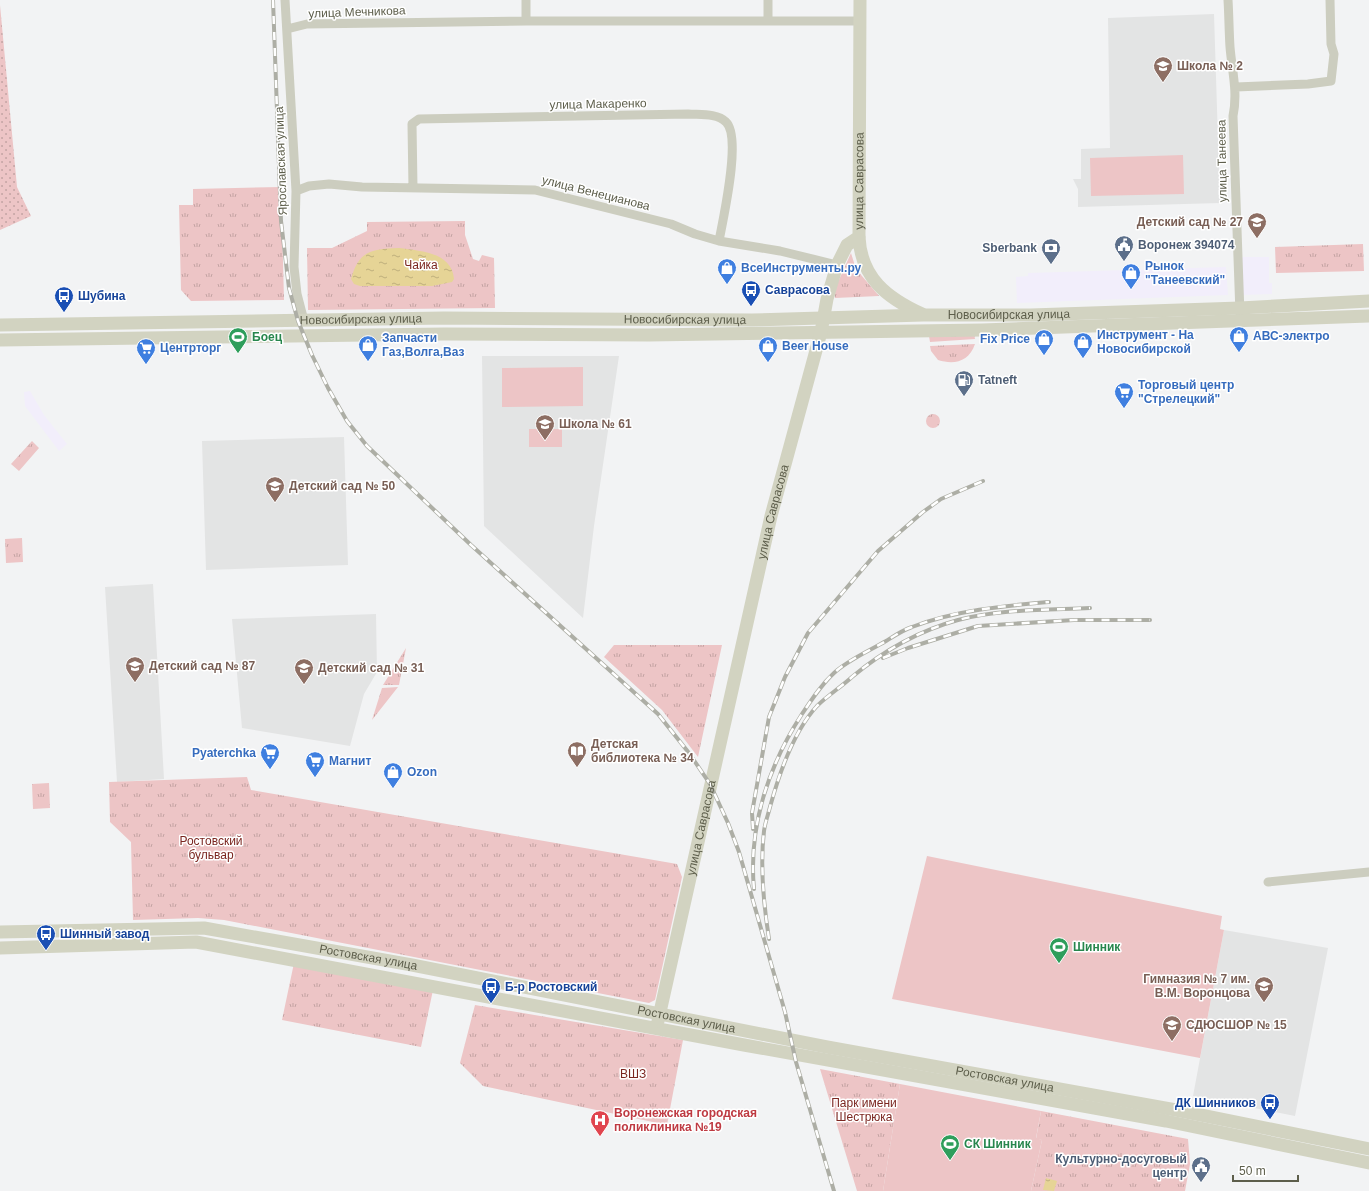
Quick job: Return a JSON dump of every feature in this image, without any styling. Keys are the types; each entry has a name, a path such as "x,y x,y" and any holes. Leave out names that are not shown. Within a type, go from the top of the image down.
{"street":[{"name":"Ярославская улица","path":"285,0 296,191 294,267 297,294 304,321"},
{"path":"526,0 526,22"},
{"path":"768,0 768,21"},
{"name":"улица Саврасова","path":"656,1028 771,516 821,332 823,318 837,265 848,245 859,237 860,0"},
{"name":"улица Танеева","path":"1228,0 1230,47 1236,87 1236,102 1233,123 1240,322"},
{"path":"1236,87 1308,84 1331,81 1334,54 1331,44 1330,0"},
{"name":"улица Мечникова","path":"286,29 308,24 861,21"},
{"name":"улица Макаренко","path":"413,188 412,124 419,119 688,114 718,116 727,122 731,134 732,166 719,241"},
{"name":"улица Венецианова","path":"296,191 309,186 329,184 413,188 535,190 672,224 694,234 719,241 780,251 837,265"},
{"path":"859,237 860,252 866,269 879,286 895,301 923,315"},
{"name":"Новосибирская улица","path":"0,325 444,318 677,320 923,315 1031,315 1240,308 1369,301"},
{"name":"Новосибирская улица","path":"0,340 465,333 649,335 1001,329 1240,322 1369,316"},
{"path":"1268,882 1369,872"},
{"path":"196,928 196,942"},
{"name":"Ростовская улица","path":"0,932 196,928 291,943 660,1013 827,1047 1176,1110 1369,1148"},
{"name":"Ростовская улица","path":"0,948 196,942 1166,1121 1369,1162"}],"shaded area":[{"name":"Школа № 2","path":"1214,14 1220,203 1078,207 1078,189 1073,179 1081,179 1081,149 1110,148 1108,18"},
{"path":"1240,257 1269,257 1269,283 1272,283 1272,294 1241,295"},
{"path":"1226,267 1228,295 1017,303 1016,277 1028,276 1028,273"},
{"name":"Школа № 61","path":"482,356 619,356 594,526 583,618 484,526"},
{"path":"30,391 44,415 67,444 59,451 25,406 24,392"},
{"name":"Детский сад № 50","path":"344,437 348,565 206,570 202,441"},
{"name":"Детский сад № 87","path":"153,584 164,779 117,782 105,587"},
{"name":"Детский сад № 31","path":"376,614 377,672 364,694 350,746 242,728 232,619"},
{"name":"Гимназия № 7 им. В.М. Воронцова","path":"1224,930 1328,948 1295,1116 1193,1096"}],"green space":[{"path":"0,5 17,187 31,216 0,230"},
{"path":"1183,155 1184,194 1091,196 1090,158"},
{"path":"281,187 284,300 191,301 181,290 179,205 193,205 193,189"},
{"name":"Чайка","path":"465,221 465,235 473,259 479,261 482,255 494,258 495,308 308,310 307,248 332,248 367,231 367,222"},
{"path":"1363,244 1364,271 1276,273 1275,247"},
{"path":"851,253 856,269 879,296 835,298 834,291"},
{"path":"974,333 975,339 930,342 929,336"},
{"path":"975,344 969,355 960,361 955,362 938,360 931,351 930,346"},
{"path":"583,367 583,406 502,407 502,368"},
{"path":"930,414 936,414 940,418 940,424 936,428 930,428 926,424 926,418"},
{"path":"529,429 562,429 562,447 529,447"},
{"path":"32,441 39,448 19,471 11,464"},
{"path":"22,538 23,562 6,563 5,539"},
{"path":"614,645 722,645 698,757 662,710 604,657"},
{"path":"406,648 399,685 383,685"},
{"path":"398,687 372,720 382,688"},
{"name":"Ростовский бульвар","path":"247,777 251,790 677,864 682,877 655,1000 649,1003 224,920 198,918 133,920 131,842 110,822 109,782"},
{"path":"49,783 50,808 33,809 32,784"},
{"name":"Шинник","path":"927,856 1222,916 1220,929 1224,930 1200,1058 892,999"},
{"path":"294,963 433,990 421,1047 282,1020"},
{"name":"ВШЗ","path":"475,1005 683,1040 667,1125 483,1086 460,1063"},
{"name":"Парк имени Шестрюка","path":"820,1069 900,1084 883,1191 857,1191"},
{"path":"900,1084 1041,1111 1036,1138 1042,1140 1031,1191 883,1191"},
{"path":"1041,1111 1188,1139 1190,1164 1185,1191 1031,1191 1042,1140 1036,1139"}],"water":[{"path":"399,248 434,254 448,263 452,270 454,279 452,282 432,286 360,286 354,284 351,279 354,269 358,262 368,253 381,249"},
{"path":"1046,1178 1057,1181 1054,1191 1043,1190"}],"railway":[{"path":"273,0 281,221 289,288 298,321 312,355 328,388 347,421 367,446 471,545 658,714 689,753 710,784 728,823 739,852 785,1012 796,1062 834,1191"},
{"path":"753,829 752,813 769,717 785,677 808,633 878,551 923,512 941,499 983,481"},
{"path":"754,889 754,842 763,797 771,775 790,734 802,714 821,687 834,673 852,660 902,631 929,621 946,616 980,610 1049,602"},
{"path":"769,939 764,899 763,871 765,825 782,767 801,728 808,716 817,706 889,650 929,630 974,616 1007,612 1090,608"},
{"path":"883,658 908,648 978,626 1074,620 1150,620"}],"place":[{"name":"Школа № 2","path":"1163,83"},
{"name":"Детский сад № 27","path":"1257,239"},
{"name":"Воронеж 394074","path":"1124,262"},
{"name":"Sberbank","path":"1051,265"},
{"name":"ВсеИнструменты.ру","path":"727,285"},
{"name":"Рынок \"Танеевский\"","path":"1131,290"},
{"name":"Саврасова","path":"751,307"},
{"name":"Шубина","path":"64,313"},
{"name":"АВС-электро","path":"1239,353"},
{"name":"Боец","path":"238,354"},
{"name":"Fix Price","path":"1044,356"},
{"name":"Инструмент - На Новосибирской","path":"1083,359"},
{"name":"Запчасти Газ,Волга,Ваз","path":"368,362"},
{"name":"Beer House","path":"768,363"},
{"name":"Центрторг","path":"146,365"},
{"name":"Tatneft","path":"964,397"},
{"name":"Торговый центр \"Стрелецкий\"","path":"1124,409"},
{"name":"Школа № 61","path":"545,441"},
{"name":"Детский сад № 50","path":"275,503"},
{"name":"Детский сад № 87","path":"135,683"},
{"name":"Детский сад № 31","path":"304,685"},
{"name":"Детская библиотека № 34","path":"577,768"},
{"name":"Pyaterchka","path":"270,770"},
{"name":"Магнит","path":"315,778"},
{"name":"Ozon","path":"393,789"},
{"name":"Шинный завод","path":"46,951"},
{"name":"Шинник","path":"1059,964"},
{"name":"Гимназия № 7 им. В.М. Воронцова","path":"1264,1003"},
{"name":"Б-р Ростовский","path":"491,1004"},
{"name":"СДЮСШОР № 15","path":"1172,1042"},
{"name":"ДК Шинников","path":"1270,1120"},
{"name":"Воронежская городская поликлиника №19","path":"600,1137"},
{"name":"СК Шинник","path":"950,1161"},
{"name":"Культурно-досуговый центр","path":"1201,1183"}]}
